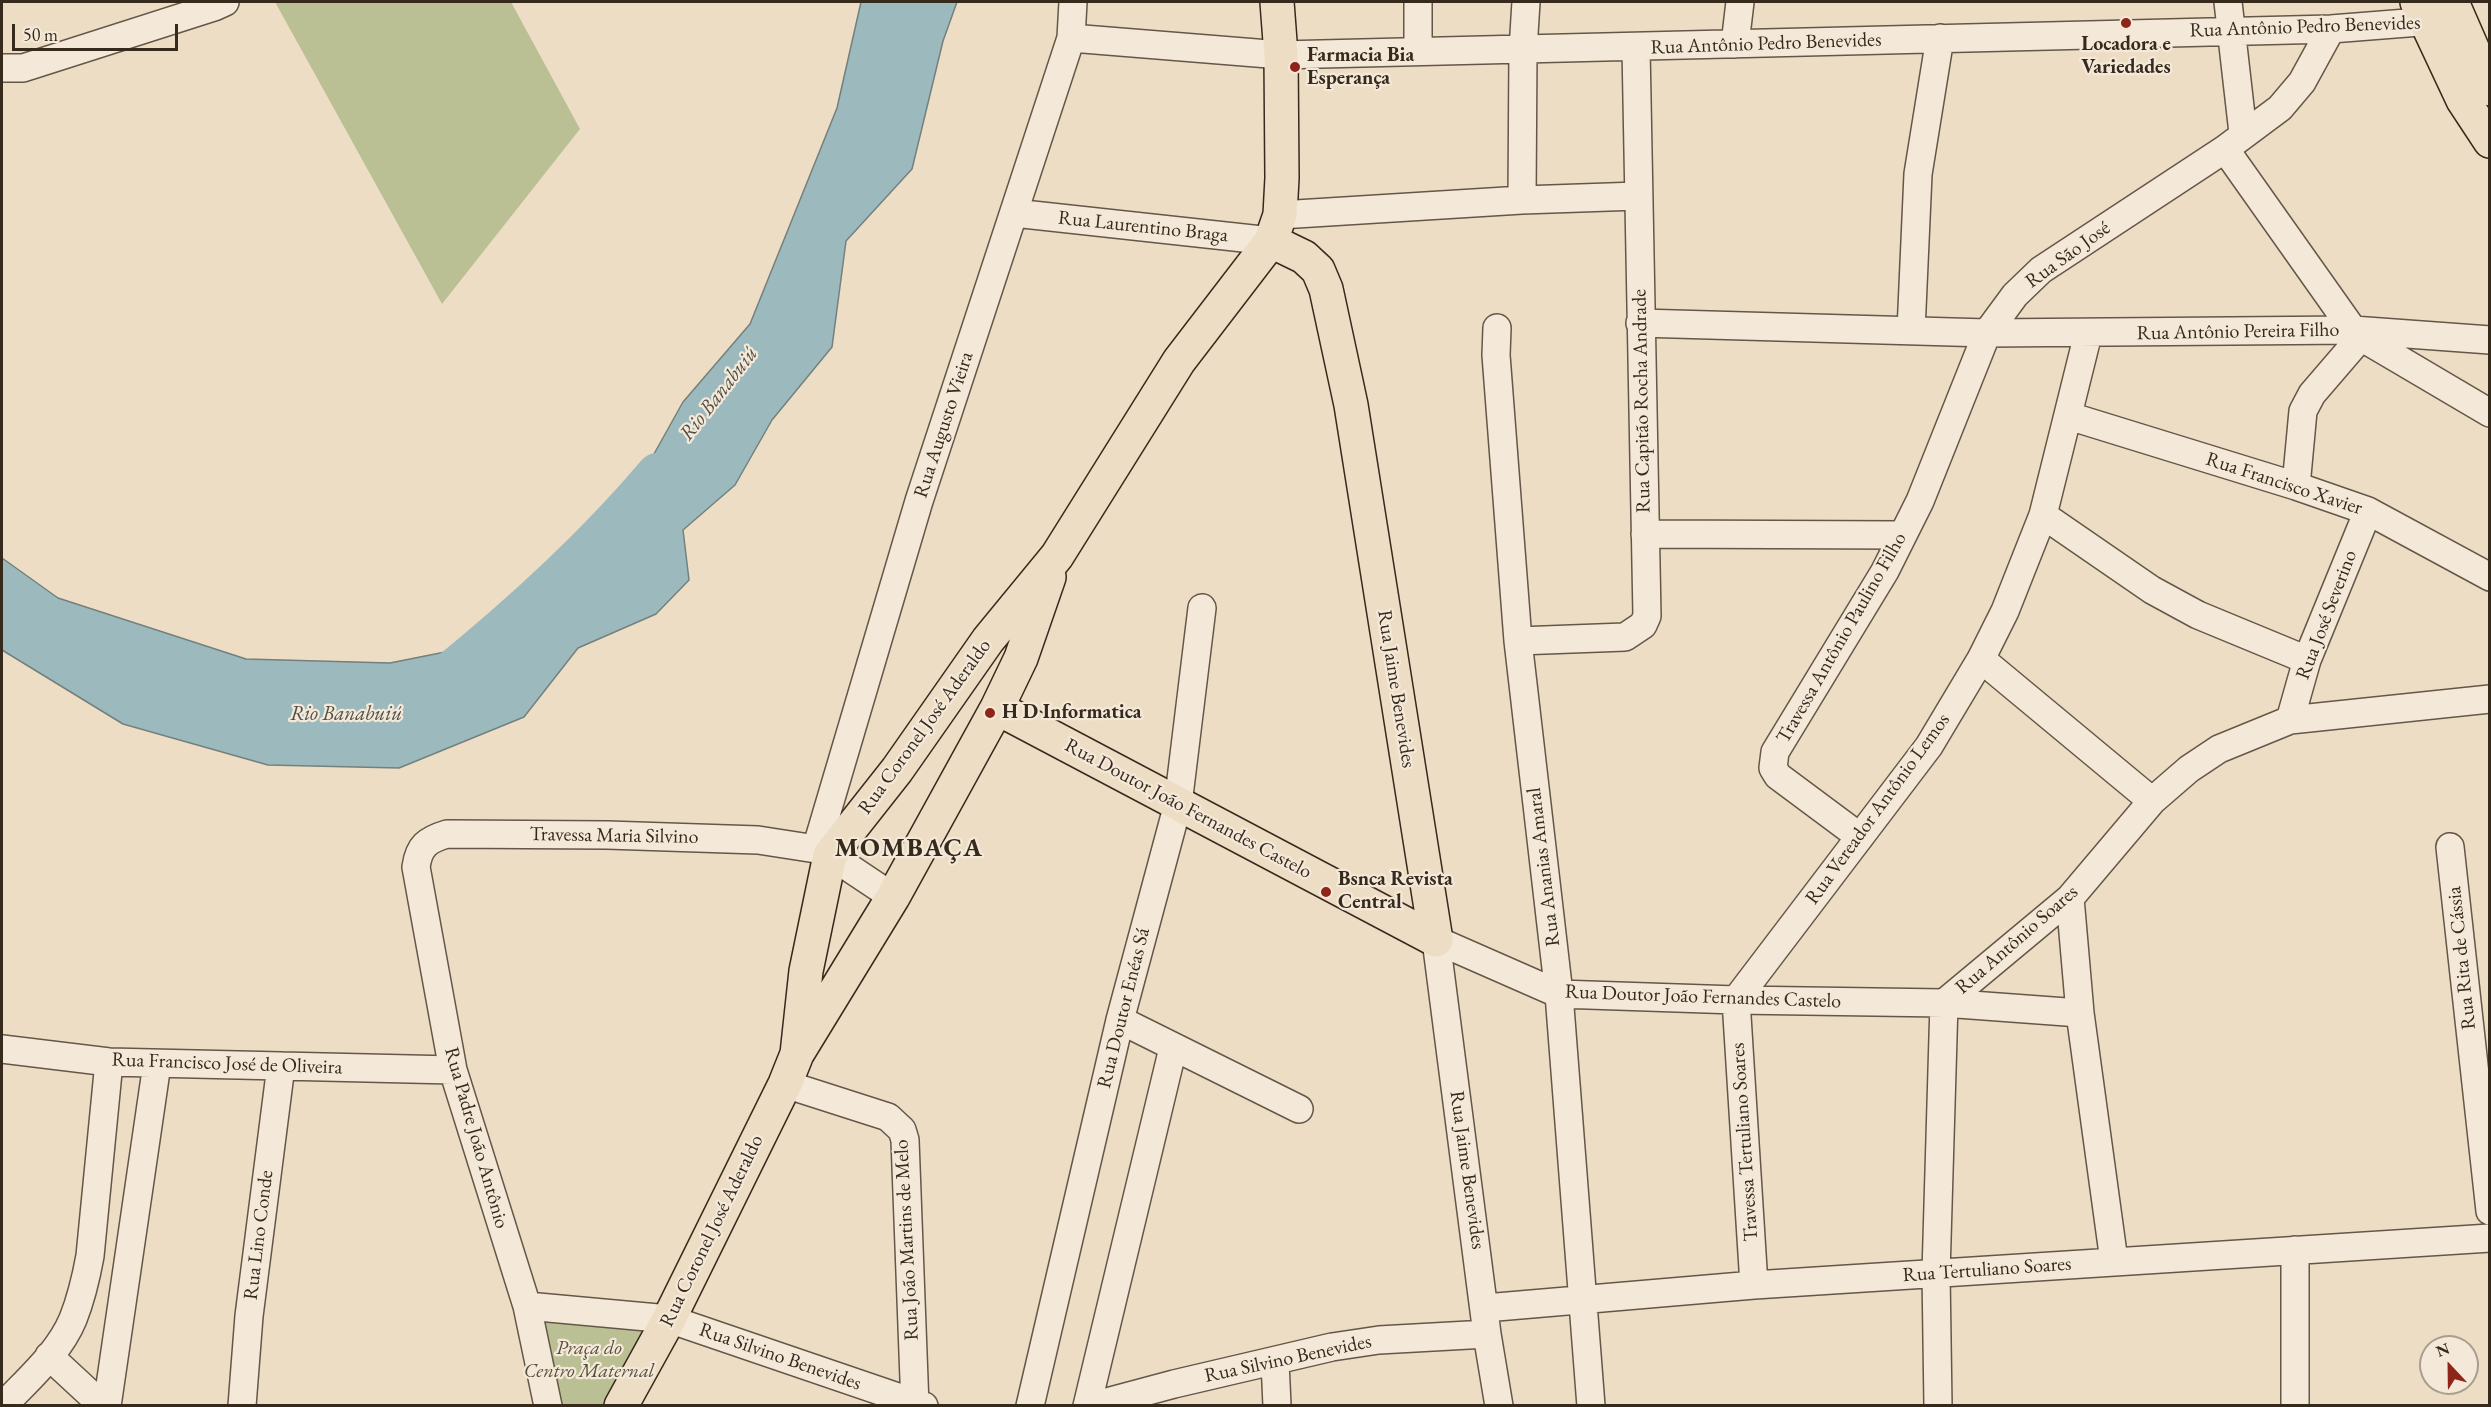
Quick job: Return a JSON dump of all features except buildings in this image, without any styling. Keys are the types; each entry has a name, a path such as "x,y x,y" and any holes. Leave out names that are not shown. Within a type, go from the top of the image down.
{"main road":[{"path":"1275,228 1282,178 1281,55 1277,2"},
{"path":"2456,10 2490,89"},
{"path":"2422,12 2463,100 2490,141"},
{"name":"Rua Coronel José Aderaldo","path":"791,1069 823,852 897,770 988,640 1057,556 1179,361 1275,228"},
{"name":"Rua Jaime Benevides","path":"1275,228 1318,270 1326,289 1351,405 1436,940"},
{"name":"Rua Coronel José Aderaldo","path":"621,1406 669,1319 791,1069 893,897 997,708 1021,657 1057,556"},
{"name":"Rua Doutor João Fernandes Castelo","path":"997,708 1436,940"}],"street":[{"path":"2,68 23,68 225,2"},
{"name":"Rua Augusto Vieira","path":"823,852 919,501 1071,38 1073,2"},
{"path":"1418,2 1418,50"},
{"path":"1522,200 1523,50 1526,2"},
{"path":"1735,44 1740,2"},
{"path":"2228,2 2234,141 2357,334 2490,413"},
{"name":"Rua Antônio Pedro Benevides","path":"1071,38 1281,55 1418,50 1636,48 2331,28 2422,12 2456,10"},
{"name":"Rua São José","path":"1987,333 2015,295 2041,270 2280,108 2302,82 2331,28"},
{"path":"1911,331 1918,174 1940,38"},
{"name":"Rua Capitão Rocha Andrade","path":"1518,641 1625,637 1635,633 1643,626 1647,616 1636,48"},
{"name":"Rua Laurentino Braga","path":"1014,213 1275,228 1522,200 1638,196"},
{"path":"1640,323 1987,333"},
{"name":"Rua Ananias Amaral","path":"1497,328 1496,355 1518,641 1559,994 1591,1406"},
{"name":"Rua Antônio Pereira Filho","path":"1987,333 2395,333 2477,339"},
{"name":"Travessa Antônio Paulino Filho","path":"1860,837 1778,776 1773,768 1775,752 1885,571 1920,501 1987,333"},
{"path":"2395,333 2413,368"},
{"name":"Rua Vereador Antônio Lemos","path":"1736,1000 1929,746 1981,659 2005,611 2043,515 2088,334"},
{"path":"2296,486 2303,411 2312,394 2357,334"},
{"path":"2413,368 2477,339"},
{"name":"Rua Francisco Xavier","path":"2069,416 2296,486 2367,512 2490,577"},
{"name":"Rua José Severino","path":"2290,720 2307,660 2367,512"},
{"path":"2043,515 2152,590 2198,615 2307,660"},
{"path":"1645,534 1903,535"},
{"name":"Rua Doutor Enéas Sá","path":"1030,1406 1120,1020 1178,804 1202,608"},
{"path":"1981,659 2152,801"},
{"name":"Rua Antônio Soares","path":"1938,1406 1936,1273 1944,1003 2070,898 2152,801 2189,769 2219,749 2290,720 2490,699"},
{"name":"Travessa Maria Silvino","path":"416,867 418,854 423,844 447,834 708,837 758,840 823,852"},
{"name":"Rua Rita de Cássia","path":"2450,847 2490,1211"},
{"path":"823,852 893,897"},
{"name":"Rua Padre João Antônio","path":"416,867 453,1070 527,1306 548,1406"},
{"path":"2070,898 2080,1013 2114,1261"},
{"name":"Rua Doutor João Fernandes Castelo","path":"1436,940 1559,994 1736,1000 1944,1003 2080,1013"},
{"name":"Rua Jaime Benevides","path":"1436,940 1499,1406"},
{"name":"Travessa Tertuliano Soares","path":"1736,1000 1754,1285"},
{"path":"1120,1020 1299,1109"},
{"path":"1088,1406 1173,1048"},
{"name":"Rua Francisco José de Oliveira","path":"2,1049 110,1062 453,1070"},
{"path":"3,1406 50,1356 72,1321 84,1288 90,1256 110,1062"},
{"path":"105,1406 157,1064"},
{"name":"Rua Lino Conde","path":"242,1406 249,1316 280,1066"},
{"name":"Rua João Martins de Melo","path":"791,1069 888,1117 902,1130 905,1140 918,1404"},
{"name":"Rua Tertuliano Soares","path":"1486,1321 1582,1299 1754,1285 2490,1238"},
{"path":"2295,1250 2295,1406"},
{"name":"Rua Silvino Benevides","path":"527,1306 669,1319 918,1404"},
{"name":"Rua Silvino Benevides","path":"1092,1406 1332,1347 1486,1321"},
{"path":"50,1356 105,1406"},
{"path":"1275,1361 1277,1406"}],"green space":[{"path":"275,2 511,2 580,129 442,304"},
{"name":"Praça do Centro Maternal","path":"541,1321 649,1325 607,1405 562,1406"}],"water":[{"name":"Rio Banabuiú","path":"861,2 957,2 943,41 912,169 846,241 832,347 772,420 735,485 683,530 689,580 656,614 578,648 524,717 399,768 268,765 123,724 2,650 2,558 58,598 246,659 390,663 515,638 592,565 683,402 750,324 837,108"}],"waterway":[{"name":"Rio Banabuiú","path":"441,679 554,581 607,529 657,473"}],"place":[{"name":"Locadora e Variedades","path":"2126,23"},
{"name":"Farmacia Bia Esperança","path":"1295,67"},
{"name":"H D Informatica","path":"990,713"},
{"name":"Bsnca Revista Central","path":"1326,892"}],"district":[{"name":"MOMBAÇA","path":"909,849"}]}
